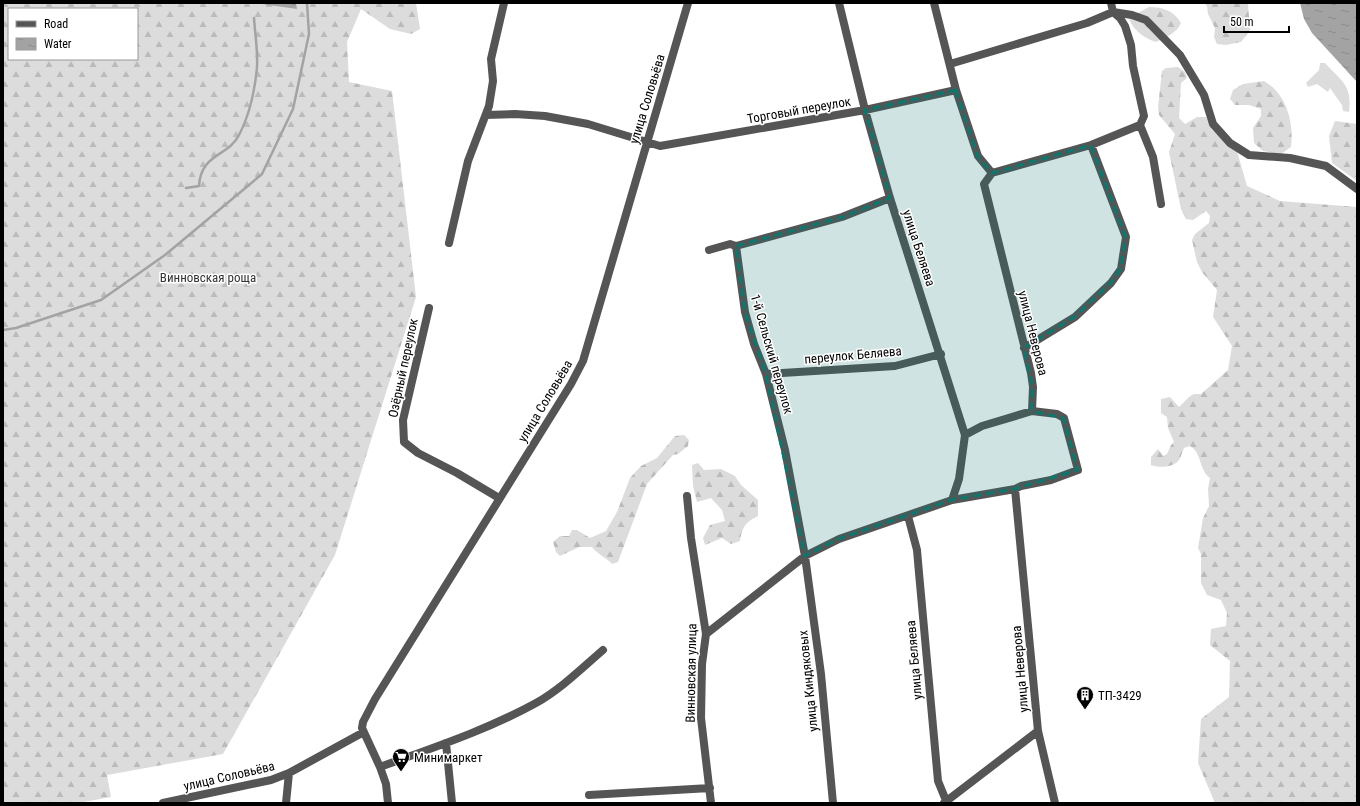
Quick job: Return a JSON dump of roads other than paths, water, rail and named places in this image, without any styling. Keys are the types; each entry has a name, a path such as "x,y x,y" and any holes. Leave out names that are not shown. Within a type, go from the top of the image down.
{"street":[{"path":"449,243 468,161 479,128 486,115 493,81 491,59 504,3"},
{"name":"улица Соловьёва","path":"163,803 271,780 289,773 362,733 363,722 375,699 498,498 571,384 583,361 688,3"},
{"name":"улица Беляева","path":"839,3 865,110 890,198 965,435 959,479 952,500"},
{"path":"934,3 956,90 978,156 992,172 1091,145 1140,125 1144,116 1133,66 1131,45 1125,26 1113,12 1112,3"},
{"path":"950,64 1087,23 1113,12 1132,15 1146,20 1175,49 1204,95 1213,124 1230,143 1249,155 1290,158 1326,166 1357,189"},
{"name":"Торговый переулок","path":"646,142 660,146 682,143 865,110 956,90"},
{"path":"486,115 530,115 574,121 615,131 646,142"},
{"path":"1140,125 1153,157 1161,204"},
{"path":"1024,348 1075,317 1111,283 1121,269 1126,237 1091,145"},
{"name":"улица Неверова","path":"992,172 984,184 1033,387 1032,411"},
{"path":"709,250 730,244 736,246 842,217 890,198"},
{"name":"1-й Сельский переулок","path":"736,246 745,312 754,344 766,374 785,450 805,556"},
{"name":"Озёрный переулок","path":"429,308 403,420 404,442 418,453 498,498"},
{"name":"переулок Беляева","path":"766,374 895,366 940,354"},
{"path":"706,634 805,556 839,539 952,500 1015,490 1021,486 1051,480 1078,470 1064,418 1057,414 1032,411 982,426 965,435"},
{"name":"улица Неверова","path":"1015,490 1038,731 1055,803"},
{"name":"Винновская улица","path":"687,496 691,538 706,634 702,664 700,718 711,803"},
{"name":"улица Беляева","path":"908,516 916,550 919,573 938,781 946,802"},
{"name":"улица Киндяковых","path":"805,556 821,674 833,803"},
{"path":"380,767 446,743 536,702 561,686 603,650"},
{"path":"946,802 1038,731"},
{"path":"362,733 380,767 386,784 388,803"},
{"path":"446,743 452,803"},
{"path":"286,803 289,773"},
{"path":"589,795 710,788"}],"water":[{"path":"255,3 296,3 297,9"},
{"path":"1300,3 1357,3 1357,82 1312,33 1304,19"}],"waterway":[{"path":"3,330 16,328 101,300 165,255 262,174 293,109 309,34 307,3"},
{"path":"186,188 199,186 201,175 205,167 210,161 234,142 243,128 251,102 257,67 254,18"}],"place":[{"name":"ТП-3429","path":"1085,710"},
{"name":"Минимаркет","path":"401,772"}],"park label":[{"name":"Винновская роща","path":"208,277"}]}
